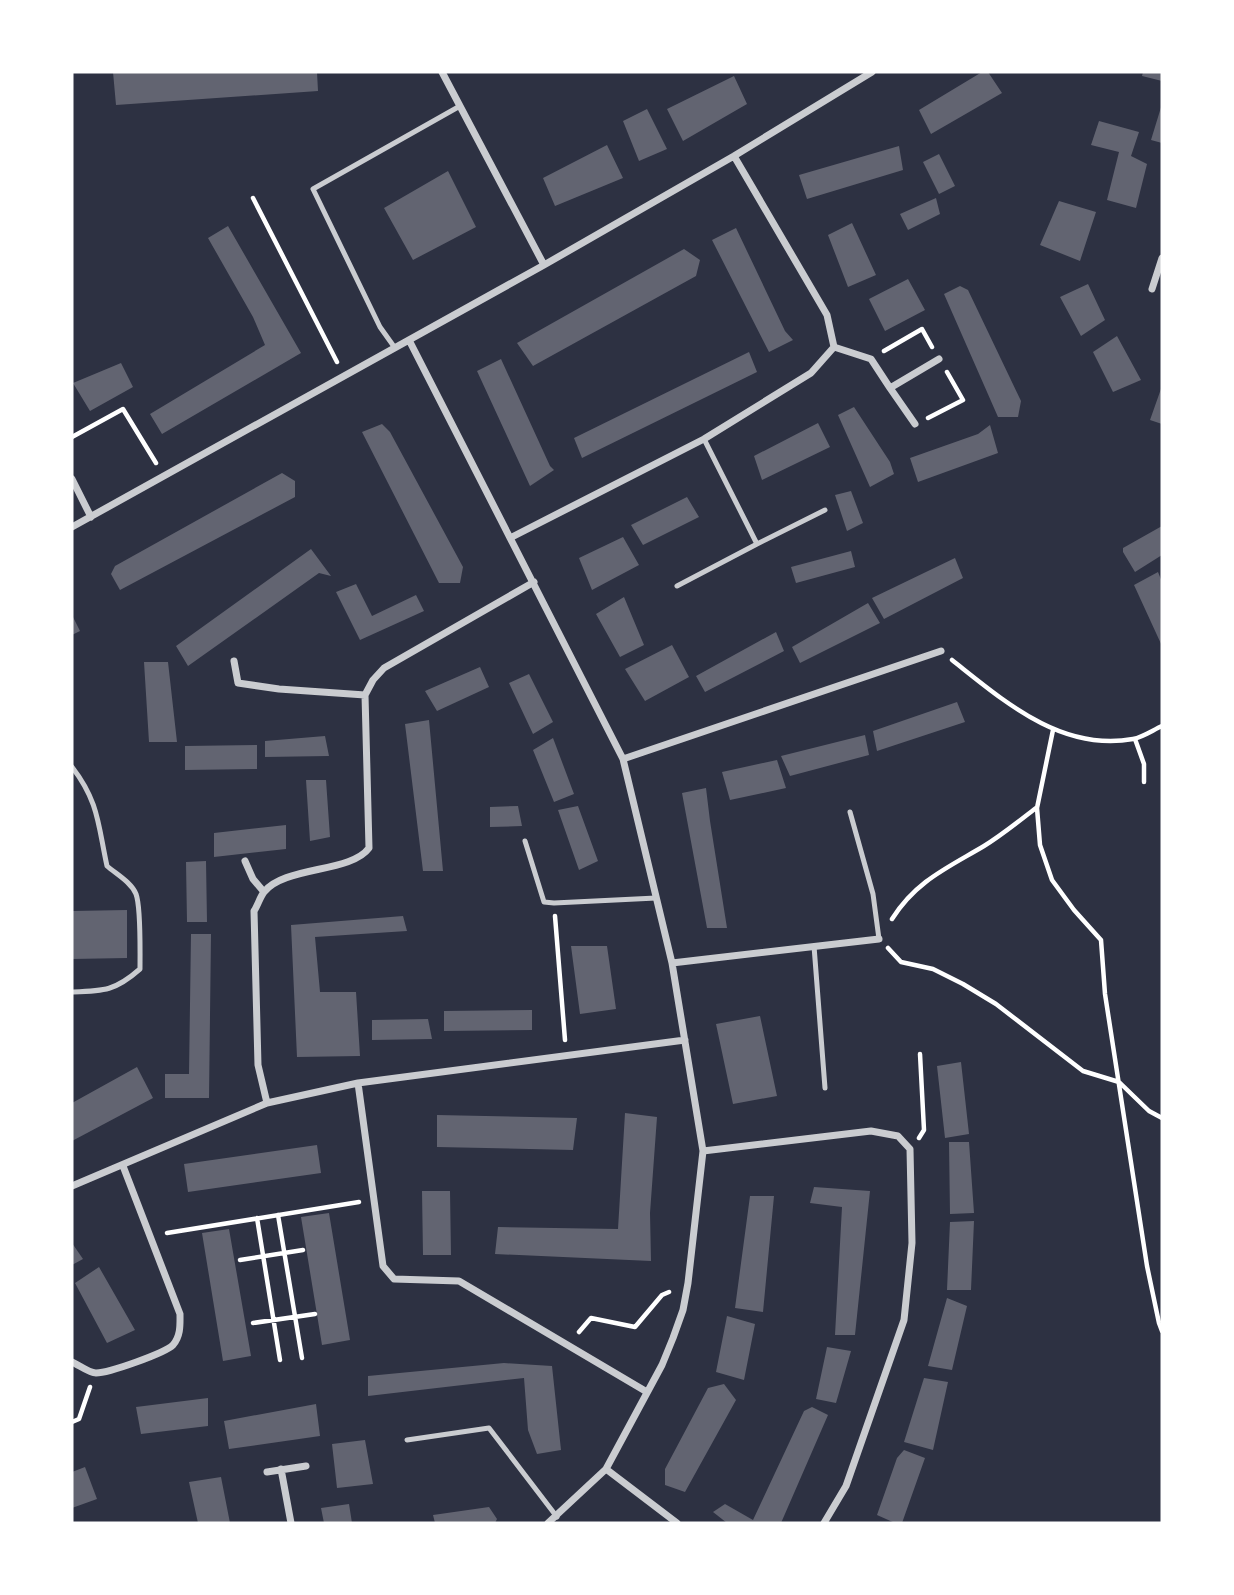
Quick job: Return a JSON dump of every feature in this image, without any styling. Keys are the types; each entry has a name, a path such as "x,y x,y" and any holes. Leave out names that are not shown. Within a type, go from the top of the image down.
{"street":[{"path":"442,72 544,265"},
{"path":"72,527 544,265 734,156 872,72"},
{"path":"734,156 827,315 834,347"},
{"path":"1152,289 1162,258"},
{"path":"409,340 623,759 672,963 703,1151 688,1283 683,1310 673,1338 606,1469 548,1523"},
{"path":"834,347 871,359 915,424"},
{"path":"510,538 704,439 811,373 834,347"},
{"path":"890,388 939,359"},
{"path":"72,479 91,517"},
{"path":"267,1103 258,1065 254,911 264,892 284,879 357,858 369,848 365,695 373,680 384,668 534,582"},
{"path":"623,759 941,650"},
{"path":"234,661 238,684 365,695"},
{"path":"245,862 253,879 264,892"},
{"path":"672,963 879,939"},
{"path":"72,1186 267,1103 358,1083 685,1040"},
{"path":"358,1083 383,1266 394,1279 459,1281 647,1392"},
{"path":"703,1151 871,1131 898,1136 910,1149 912,1243 904,1320 846,1486 824,1523"},
{"path":"72,1362 95,1373 158,1354 173,1345 180,1333 180,1314 123,1166"},
{"path":"267,1472 306,1466"},
{"path":"281,1469 292,1523"},
{"path":"606,1469 677,1523"}],"lane":[{"path":"395,348 380,327 313,189 460,106"},
{"path":"704,439 757,544"},
{"path":"677,586 825,510"},
{"path":"72,767 84,783 97,813 107,866 126,881 136,894 140,942 140,969 123,984 98,991 72,992"},
{"path":"850,812 873,894 879,939"},
{"path":"525,841 544,902 656,898"},
{"path":"814,946 825,1088"},
{"path":"407,1440 488,1428 556,1517"}],"path":[{"path":"253,198 344,376"},
{"path":"72,437 123,409 164,477"},
{"path":"941,650 1017,711 1053,730 1100,742 1135,739 1162,726"},
{"path":"1053,730 1037,808 1040,845 1052,880 1101,940 1105,994 1147,1266 1162,1331"},
{"path":"1135,739 1144,764 1144,782"},
{"path":"1037,808 986,845 932,875 904,901 879,939 901,962 933,969 963,984 996,1004 1083,1071 1119,1082 1149,1111 1162,1118"},
{"path":"554,903 567,1055"},
{"path":"910,1149 925,1130 920,1054"},
{"path":"150,1236 373,1199"},
{"path":"278,1215 302,1358"},
{"path":"257,1218 280,1360"},
{"path":"240,1260 303,1250"},
{"path":"565,1344 591,1318 635,1327 663,1295 688,1283"},
{"path":"253,1323 314,1314"},
{"path":"72,1422 79,1419 95,1373"}],"building":[{"path":"113,72 317,72 318,91 116,105"},
{"path":"982,72 988,72 1002,93 931,134 919,110"},
{"path":"1143,72 1162,72 1162,81 1142,76"},
{"path":"734,76 747,104 683,141 667,109"},
{"path":"1162,104 1162,143 1151,140"},
{"path":"647,109 667,149 639,161 623,121"},
{"path":"1099,121 1139,132 1131,156 1147,164 1136,208 1107,200 1119,152 1091,145"},
{"path":"607,145 623,178 555,206 543,178"},
{"path":"899,146 903,170 807,199 799,175"},
{"path":"939,154 955,186 939,194 923,162"},
{"path":"448,171 476,227 413,260 384,208"},
{"path":"936,198 940,214 908,230 900,214"},
{"path":"1059,201 1096,212 1080,261 1040,245"},
{"path":"852,223 876,275 848,287 828,235"},
{"path":"228,226 301,353 162,434 150,414 265,345 253,317 208,238"},
{"path":"736,228 785,331 793,340 769,352 712,240"},
{"path":"684,249 700,260 696,276 533,366 517,343"},
{"path":"908,279 925,310 885,331 869,299"},
{"path":"1088,284 1105,320 1081,336 1060,297"},
{"path":"960,286 968,290 1021,401 1018,417 998,417 944,294"},
{"path":"1117,336 1141,380 1113,392 1093,352"},
{"path":"749,352 757,372 582,458 574,438"},
{"path":"501,359 554,470 530,486 477,371"},
{"path":"121,363 133,387 90,411 73,383"},
{"path":"1162,386 1162,424 1150,420"},
{"path":"854,407 890,462 894,474 870,487 838,415"},
{"path":"818,423 830,447 762,480 754,456"},
{"path":"382,424 390,432 463,567 460,583 439,583 362,432"},
{"path":"990,425 998,453 918,482 910,458 978,434"},
{"path":"282,473 295,481 295,497 120,590 111,574 115,566"},
{"path":"851,491 863,523 847,531 835,495"},
{"path":"687,497 699,517 643,545 631,525"},
{"path":"1162,526 1162,555 1135,572 1123,548"},
{"path":"623,537 639,565 592,590 579,558"},
{"path":"311,549 331,576 319,573 188,666 176,646"},
{"path":"851,551 855,567 796,583 791,567"},
{"path":"955,558 963,578 884,619 872,598"},
{"path":"1158,572 1162,582 1162,646 1134,585"},
{"path":"356,584 372,616 416,595 424,611 360,640 336,592"},
{"path":"624,597 644,645 620,657 596,614"},
{"path":"868,603 880,623 800,663 792,647"},
{"path":"72,615 80,631 72,635"},
{"path":"776,632 784,651 705,692 696,676"},
{"path":"672,645 689,677 645,701 625,669"},
{"path":"144,662 168,662 177,742 149,742"},
{"path":"480,667 489,687 437,711 425,691"},
{"path":"529,674 553,722 533,734 509,683"},
{"path":"957,702 965,722 877,751 873,731"},
{"path":"429,720 443,871 423,871 405,724"},
{"path":"865,735 869,755 790,776 781,756"},
{"path":"325,736 329,756 265,757 265,741"},
{"path":"553,738 574,794 554,802 533,750"},
{"path":"257,745 257,769 185,770 185,746"},
{"path":"777,760 786,788 730,800 722,772"},
{"path":"306,780 326,780 330,837 310,841"},
{"path":"706,788 727,928 707,928 682,793"},
{"path":"518,806 522,826 490,827 490,807"},
{"path":"578,806 598,861 579,870 558,810"},
{"path":"286,825 286,849 214,857 214,833"},
{"path":"206,861 207,922 187,922 186,862"},
{"path":"127,910 127,958 72,959 72,911"},
{"path":"403,916 407,931 315,937 320,992 356,992 360,1056 297,1057 291,925"},
{"path":"191,934 211,934 209,1098 165,1098 165,1074 189,1074"},
{"path":"571,946 607,946 616,1009 580,1014"},
{"path":"532,1010 532,1030 444,1031 444,1011"},
{"path":"760,1016 777,1096 733,1104 716,1024"},
{"path":"428,1019 432,1039 372,1040 372,1020"},
{"path":"961,1062 969,1134 945,1138 937,1066"},
{"path":"137,1067 153,1098 72,1141 72,1103"},
{"path":"625,1113 657,1117 650,1213 651,1261 495,1254 498,1227 618,1229"},
{"path":"437,1115 577,1118 573,1150 437,1147"},
{"path":"949,1142 969,1142 974,1213 950,1214"},
{"path":"317,1145 321,1173 188,1192 184,1164"},
{"path":"814,1187 870,1191 855,1335 835,1335 842,1207 810,1203"},
{"path":"422,1191 450,1191 451,1255 423,1255"},
{"path":"750,1196 774,1196 763,1312 735,1308"},
{"path":"329,1213 350,1340 322,1345 301,1217"},
{"path":"974,1221 971,1290 947,1290 950,1222"},
{"path":"229,1229 251,1356 223,1361 202,1233"},
{"path":"72,1243 83,1259 72,1265"},
{"path":"99,1267 135,1330 107,1343 75,1283"},
{"path":"947,1298 967,1306 952,1370 928,1366"},
{"path":"727,1316 755,1324 744,1380 716,1372"},
{"path":"827,1347 851,1351 836,1403 816,1399"},
{"path":"504,1363 552,1366 561,1450 537,1454 528,1430 524,1378 368,1396 368,1376"},
{"path":"924,1378 948,1382 933,1450 904,1442"},
{"path":"724,1384 736,1400 685,1492 665,1485 665,1469 708,1388"},
{"path":"208,1398 208,1426 141,1434 136,1407"},
{"path":"316,1404 320,1436 229,1449 224,1421"},
{"path":"812,1407 828,1415 781,1523 727,1523 713,1512 725,1504 753,1520 804,1411"},
{"path":"365,1440 373,1484 337,1488 332,1444"},
{"path":"904,1450 925,1458 902,1523 895,1523 877,1515 897,1458"},
{"path":"85,1467 97,1499 72,1508 72,1472"},
{"path":"221,1477 230,1523 198,1523 189,1482"},
{"path":"349,1504 352,1523 324,1523 321,1508"},
{"path":"489,1507 497,1519 495,1523 435,1523 433,1515"}]}
